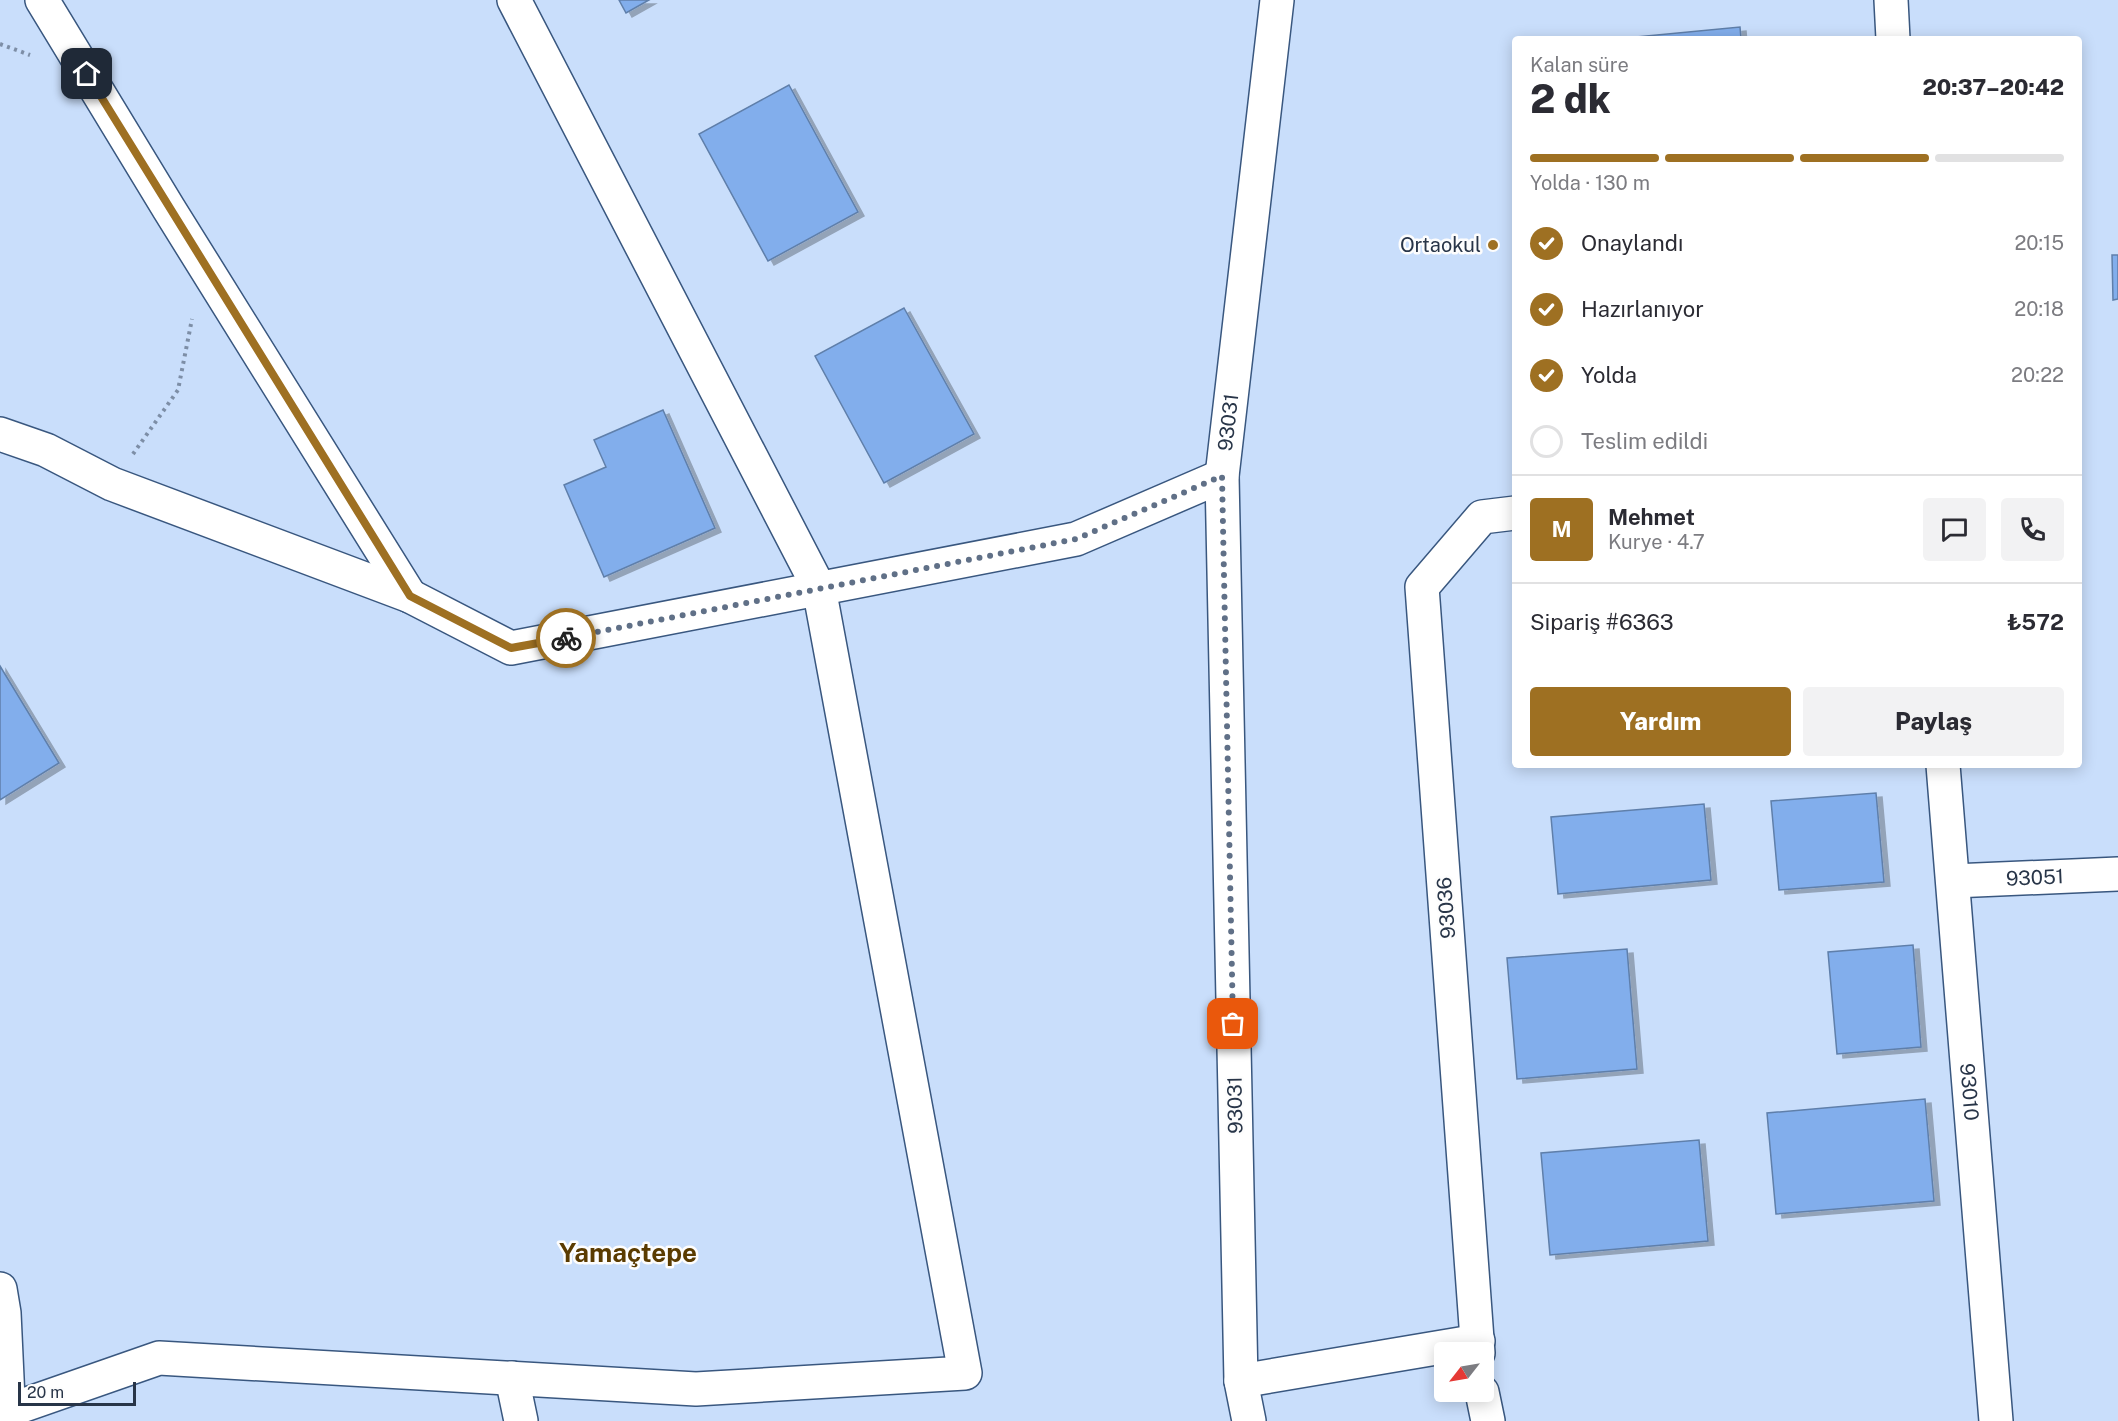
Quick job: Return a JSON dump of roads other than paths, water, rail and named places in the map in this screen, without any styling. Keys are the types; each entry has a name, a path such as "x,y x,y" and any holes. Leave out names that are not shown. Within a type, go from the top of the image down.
{"street":[{"path":"42,0 174,218 410,596"},
{"path":"0,1289 4,1312 8,1416 159,1358 696,1389 965,1373 819,588 514,0"},
{"name":"93031","path":"1249,1421 1240,1381 1222,476 1278,0"},
{"path":"1891,0 1893,36"},
{"path":"0,434 46,450 112,484 410,596 511,648 1076,539 1222,476"},
{"name":"93036","path":"1478,1342 1422,587 1482,517 1512,513"},
{"name":"93010","path":"1943,768 1996,1421"},
{"name":"93051","path":"1953,881 2118,874"},
{"path":"1240,1381 1434,1353"},
{"path":"512,1378 521,1421"},
{"path":"1484,1402 1488,1421"}],"place":[{"name":"Ortaokul","path":"1493,245"}],"district":[{"name":"Yamaçtepe","path":"628,1253"}]}
